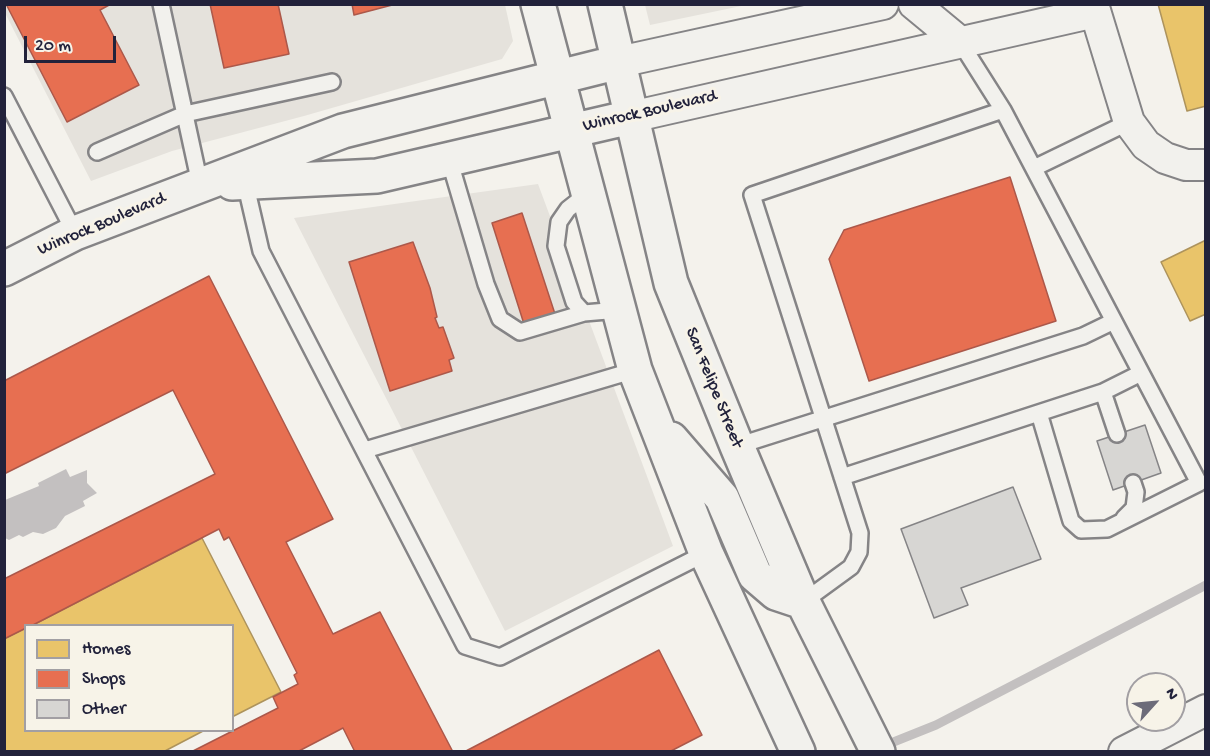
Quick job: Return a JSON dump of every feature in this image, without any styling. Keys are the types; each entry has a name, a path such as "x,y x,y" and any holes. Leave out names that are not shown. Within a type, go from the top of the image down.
{"main road":[{"path":"538,4 569,130 635,370 706,554 794,745"},
{"name":"San Felipe Street","path":"605,4 672,283 803,602 878,752"},
{"name":"Winrock Boulevard","path":"4,268 75,233 343,131 619,62"},
{"name":"Winrock Boulevard","path":"200,184 377,176 631,117"},
{"path":"654,419 722,498 755,575 776,593 803,602"}],"street":[{"name":"Winrock Boulevard","path":"619,62 883,4"},
{"path":"914,4 960,42"},
{"name":"Winrock Boulevard","path":"631,117 960,42 1094,8 1129,122 1146,145 1166,158 1186,165 1206,165"},
{"path":"1124,752 1206,710"}],"lane":[{"path":"161,4 200,184"},
{"path":"960,42 1003,110 1199,483 1120,523 1094,532 1081,530 1071,521 1039,413"},
{"path":"97,152 184,114 332,82"},
{"path":"4,96 75,233"},
{"path":"803,602 851,567 859,552 860,533 752,195 1003,110"},
{"path":"1034,168 1129,122"},
{"path":"449,159 486,284 500,319 520,332 584,313 619,310"},
{"path":"245,182 261,251 465,646 500,657 706,554"},
{"path":"584,313 574,302 556,246 559,222 568,209 587,194"},
{"path":"737,446 1083,336 1114,321"},
{"path":"365,450 635,370"},
{"path":"842,477 1103,392 1141,373"},
{"path":"1103,392 1117,434"},
{"path":"1120,523 1134,508 1136,492 1133,483"}],"shaded area":[{"path":"5,4 505,5 513,41 502,59 172,151 91,181 5,13"},
{"path":"645,4 746,5 650,25"},
{"path":"538,184 673,546 505,631 294,218"},
{"path":"66,469 70,477 87,470 87,483 97,493 83,501 85,506 65,516 56,528 43,534 33,532 9,540 5,538 5,500 39,486 38,483"}],"building: Homes":[{"path":"1158,4 1206,4 1206,106 1187,111"},
{"path":"1206,240 1206,314 1190,321 1161,262"},
{"path":"202,538 281,692 234,716 234,624 35,624"},
{"path":"24,629 24,732 201,732 163,752 4,752 4,639"}],"building: Shops":[{"path":"6,4 111,4 100,10 139,85 67,122"},
{"path":"210,4 278,4 289,54 224,68"},
{"path":"352,4 396,4 354,15"},
{"path":"1010,177 1056,321 869,381 829,259 844,230"},
{"path":"522,213 555,314 524,324 492,223"},
{"path":"413,242 430,288 437,317 435,318 439,328 443,327 454,358 449,360 452,371 390,391 349,262"},
{"path":"209,276 333,519 286,542 333,634 380,612 453,752 355,752 343,728 297,752 191,752 278,708 273,697 298,684 294,675 297,673 229,537 224,540 219,529 35,624 24,624 24,629 4,639 4,579 215,474 173,390 4,474 4,381"},
{"path":"659,650 702,735 669,752 464,752"}],"building: Other":[{"path":"1145,425 1161,473 1113,490 1097,441"},
{"path":"1013,487 1041,559 961,588 968,605 934,618 901,529"}],"waterway":[{"path":"881,747 936,725 1206,585"}]}
